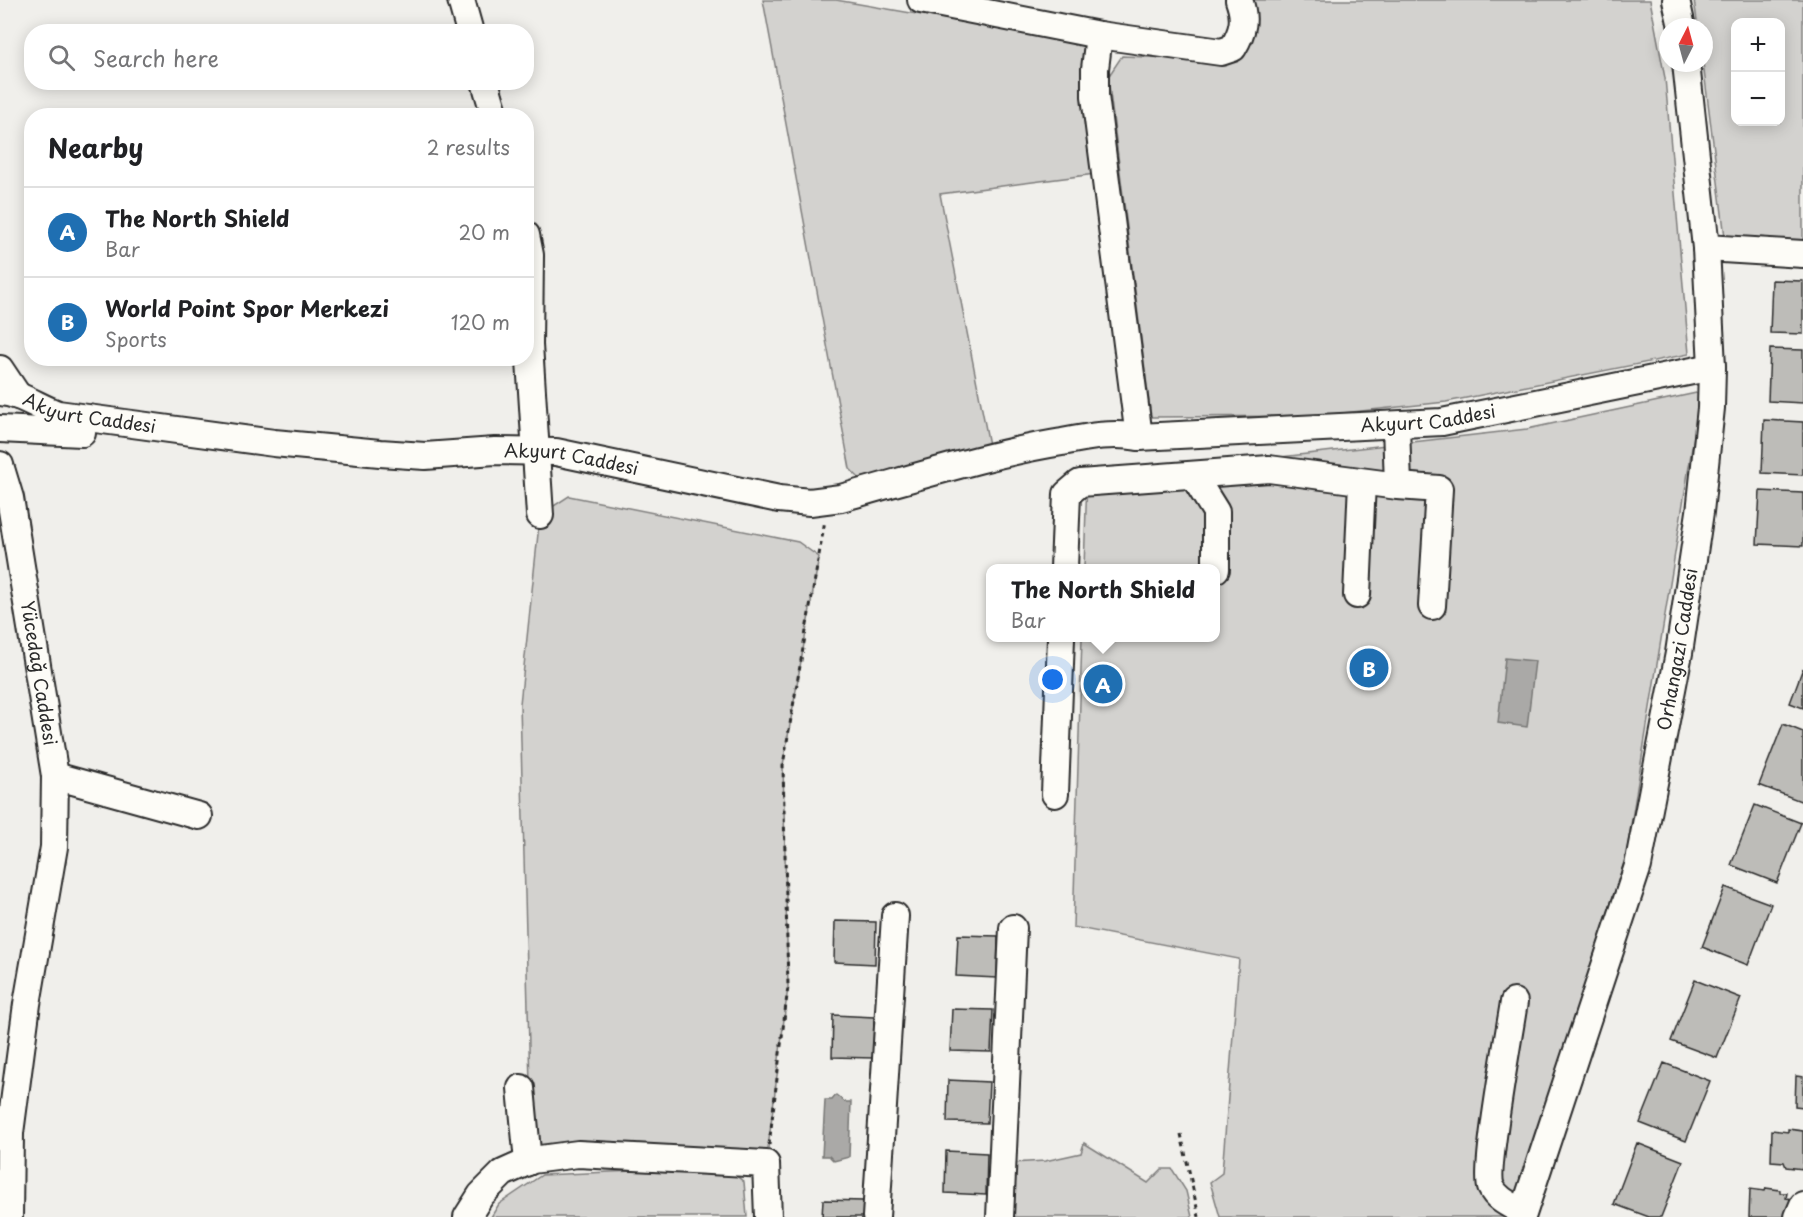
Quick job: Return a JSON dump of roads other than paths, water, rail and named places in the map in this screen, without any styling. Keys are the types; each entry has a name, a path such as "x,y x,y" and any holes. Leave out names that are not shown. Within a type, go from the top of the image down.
{"street":[{"path":"461,0 468,24"},
{"path":"921,0 1099,35 1221,52 1233,48 1242,33 1244,14 1239,0"},
{"path":"1676,0 1680,18"},
{"path":"1099,35 1095,96 1139,437"},
{"name":"Orhangazi Caddesi","path":"1523,1214 1633,887 1646,836 1679,652 1700,512 1711,408 1712,367 1706,248 1687,72"},
{"path":"487,90 493,108"},
{"path":"1706,248 1803,254"},
{"path":"530,366 540,515"},
{"name":"Akyurt Caddesi","path":"0,429 27,432 42,429 68,431 363,465 419,469 577,455 779,500 810,502 841,498 1032,447 1121,433 1139,437 1442,422 1712,367"},
{"path":"0,369 17,398 36,418 14,453 14,487 10,498"},
{"name":"Akyurt Caddesi","path":"17,398 58,414 274,443 425,456 537,458 752,507 805,514 826,513 965,476 1128,445 1139,437"},
{"path":"1396,425 1398,486"},
{"path":"0,465 10,498"},
{"path":"1064,564 1068,494 1080,483 1269,469 1362,482 1439,489 1432,606"},
{"path":"1216,564 1216,512 1238,472"},
{"path":"1193,475 1216,512"},
{"path":"1357,595 1362,482"},
{"name":"Yücedağ Caddesi","path":"9,1217 5,1174 27,1004 54,847 55,776 10,498"},
{"path":"1055,794 1061,642"},
{"path":"55,776 199,816"},
{"path":"876,1217 895,916"},
{"path":"1000,1217 1013,928"},
{"path":"1514,1002 1492,1154 1490,1185 1498,1197 1523,1214"},
{"path":"521,1088 528,1162"},
{"path":"467,1217 481,1195 502,1173 528,1162 578,1154 766,1164 768,1217"},
{"path":"1798,1217 1803,1206"}],"place":[{"name":"World Point Spor Merkezi","path":"1369,668"},
{"name":"The North Shield","path":"1103,684"}]}
